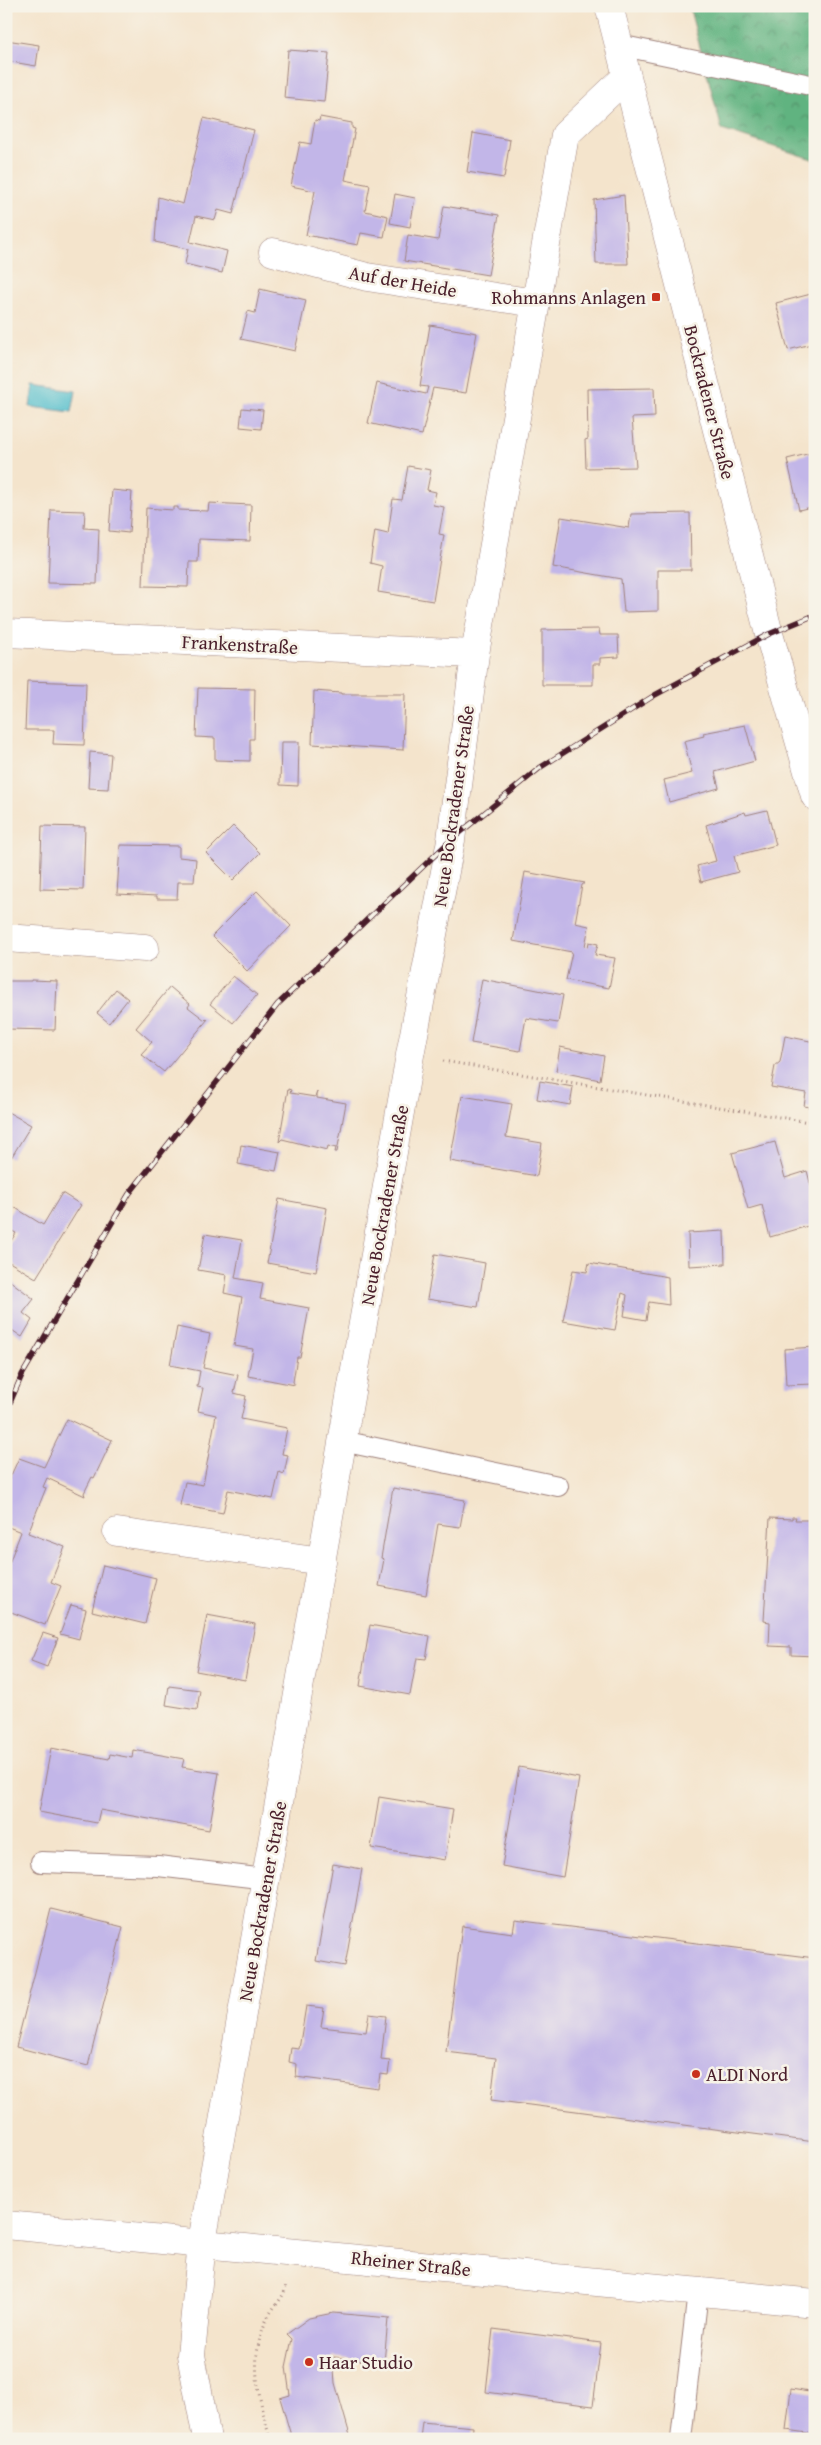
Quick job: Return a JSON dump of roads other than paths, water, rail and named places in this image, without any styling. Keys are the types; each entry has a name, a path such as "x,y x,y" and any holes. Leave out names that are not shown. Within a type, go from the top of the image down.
{"street":[{"name":"Bockradener Straße","path":"609,6 769,634 815,796"},
{"name":"Neue Bockradener Straße","path":"207,2439 191,2354 202,2242 410,1055 451,840 475,654 535,303 565,135 626,76"},
{"name":"Auf der Heide","path":"273,252 367,277 535,303"},
{"name":"Frankenstraße","path":"6,633 475,654"},
{"path":"6,938 145,948"},
{"path":"117,1532 322,1561"},
{"name":"Rheiner Straße","path":"6,2225 202,2242 815,2304"}],"lane":[{"path":"619,45 815,86"},
{"path":"342,1441 558,1486"},
{"path":"41,1862 158,1866 266,1879"},
{"path":"681,2439 698,2292"}],"water":[{"path":"33,385 76,391 72,412 30,407"}],"railway":[{"path":"6,1412 22,1375 129,1194 278,1004 451,840 541,767 655,695 769,634 815,615"}],"place":[{"name":"Rohmanns Anlagen","path":"656,297"},
{"name":"ALDI Nord","path":"696,2074"},
{"name":"Haar Studio","path":"309,2362"}]}
